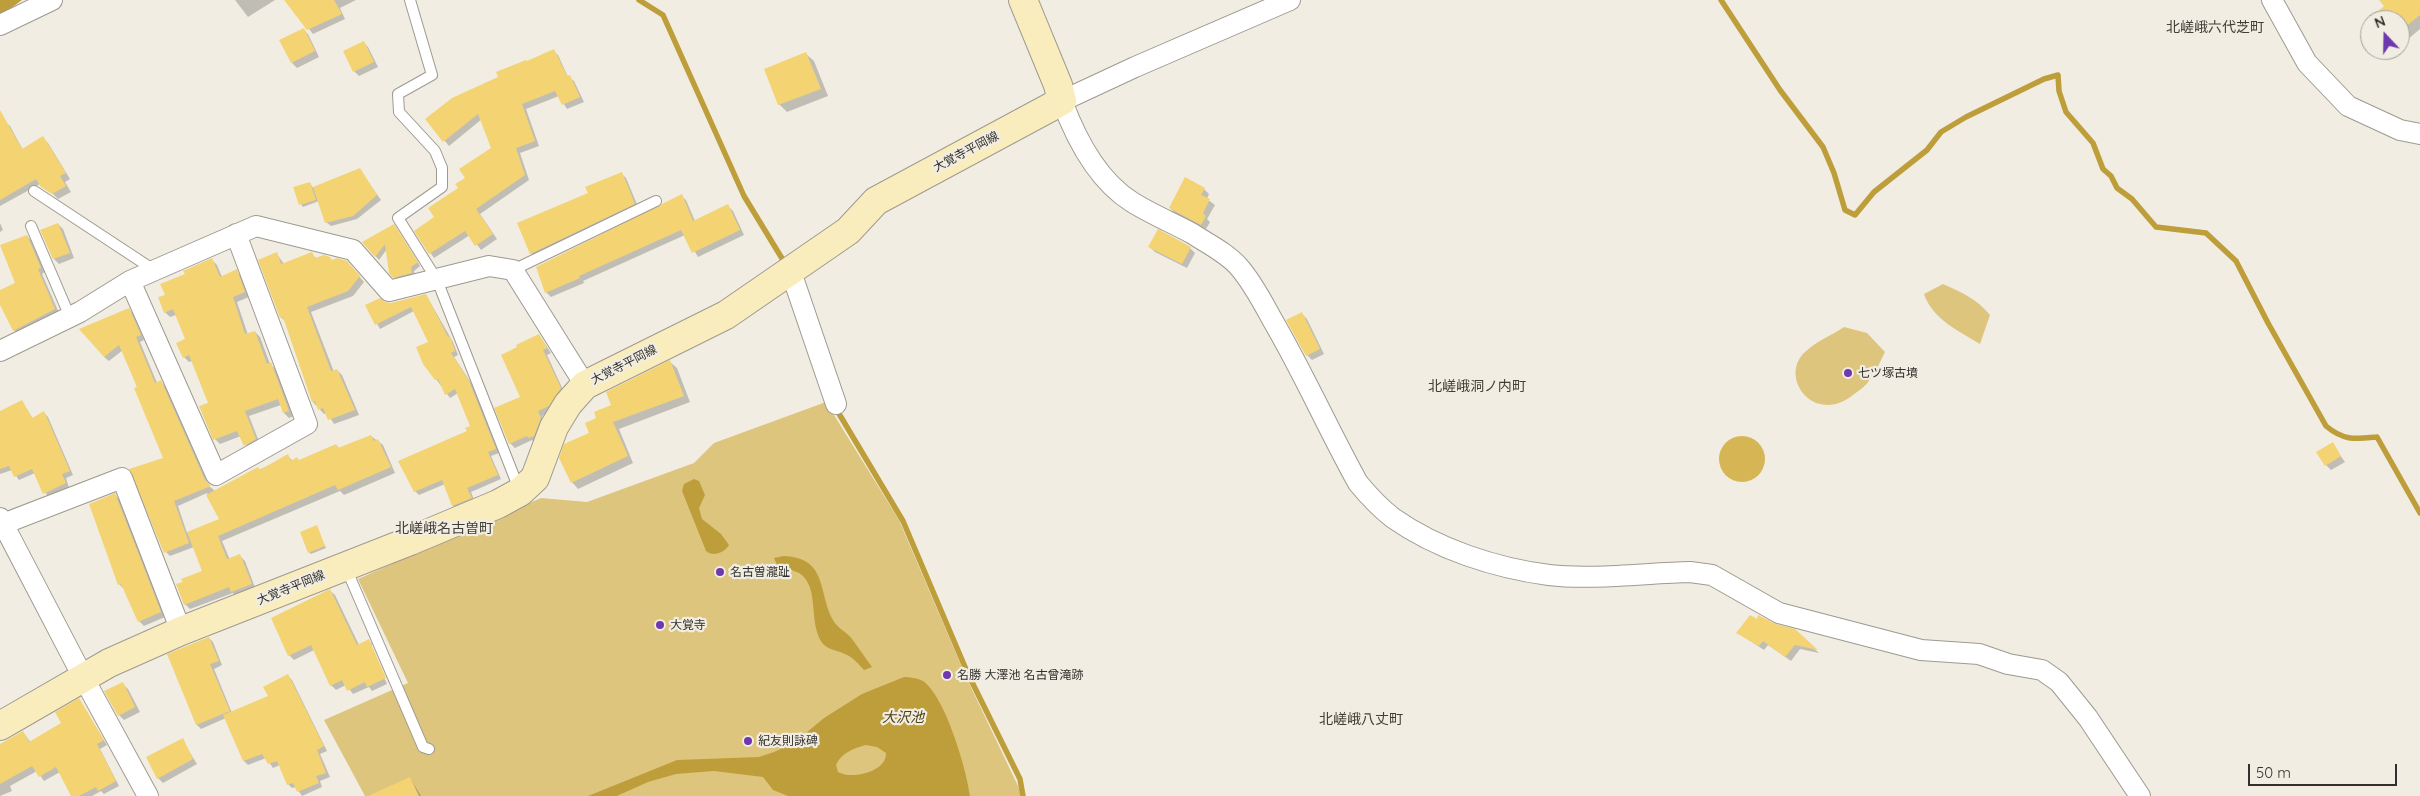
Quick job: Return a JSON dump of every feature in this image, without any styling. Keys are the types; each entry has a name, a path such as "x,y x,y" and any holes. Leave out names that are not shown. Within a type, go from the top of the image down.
{"main road":[{"path":"1023,0 1058,85 1062,101"},
{"name":"大覚寺平岡線","path":"0,726 83,677 181,632 481,511 520,492 535,478 559,419 568,404 585,385 726,315 848,231 876,201 1062,101"}],"street":[{"path":"0,25 52,0"},
{"path":"1290,0 1062,101 1069,120 1089,158 1109,182 1132,202 1218,249 1238,265 1251,281 1300,369 1358,483 1392,517 1452,550 1493,563 1549,575 1690,572 1712,576 1779,613 1921,650 1979,654 2008,664 2042,670 2059,682 2088,718 2140,796"},
{"path":"2272,0 2307,63 2348,106 2400,130 2420,134"},
{"path":"0,351 70,317 154,270 256,226 353,250 389,291 489,266 513,270 585,385"},
{"path":"130,282 216,475 307,424 236,234"},
{"path":"791,272 836,404"},
{"path":"148,796 83,677 2,521 122,478 181,632"}],"lane":[{"path":"410,0 432,75 398,94 399,112 435,151 442,168 442,186 398,218 437,280 520,492"},
{"path":"34,191 154,270"},
{"path":"513,270 656,202"},
{"path":"31,226 70,317"},
{"path":"345,566 423,747 429,749"}],"shaded area":[{"path":"1943,284 1974,300 1990,315 1980,344 1947,324 1933,311 1928,303 1924,294"},
{"path":"1844,327 1867,333 1885,352 1871,379 1853,395 1839,403 1825,405 1814,402 1804,394 1798,385 1796,374 1798,362 1809,348"},
{"name":"大覚寺","path":"826,402 899,520 967,679 1021,796 365,796 324,720 408,683 358,579 541,498 587,502 694,463 714,443"},
{"path":"1742,436 1755,440 1761,446 1765,459 1761,472 1755,478 1742,482 1729,478 1723,472 1719,459 1723,446 1729,440"}],"water":[{"path":"0,0 22,0 0,16"},
{"path":"694,479 699,481 705,495 699,508 702,519 721,534 729,545 718,553 712,554 706,551 682,491 684,484"},
{"path":"784,556 798,558 808,563 815,570 833,620 852,639 872,667 864,670 850,656 823,644 818,635 810,587 806,579 799,573 777,565 774,558"},
{"name":"大沢池","path":"904,677 923,681 931,689 939,702 954,734 970,796 788,796 773,790 763,777 714,771 676,774 648,782 617,796 588,796 677,760 759,757 774,752 794,743 824,718 862,694","holes":["866,745 877,747 886,753 885,760 875,769 859,775 838,772 836,765 841,757 848,752"]}],"building":[{"path":"284,0 334,0 342,14 307,30"},
{"path":"2379,0 2420,0 2420,15 2410,23 2410,10 2379,10 2384,6"},
{"path":"304,28 315,51 291,63 279,40"},
{"path":"364,41 374,62 353,72 343,51"},
{"path":"554,49 567,76 570,75 580,97 562,105 555,91 522,104 535,141 516,148 525,175 476,209 493,234 475,246 465,231 429,254 414,231 434,217 428,208 458,188 455,184 465,178 459,169 491,148 478,114 443,142 425,119 452,98 498,77 496,72"},
{"path":"806,52 821,89 778,105 764,69"},
{"path":"0,110 22,149 43,136 66,173 60,176 66,186 52,194 41,187 36,179 0,200"},
{"path":"360,168 377,195 353,216 325,223 313,187"},
{"path":"622,172 635,204 530,254 517,223 588,193 585,187"},
{"path":"1185,177 1205,188 1201,195 1210,199 1203,213 1206,216 1201,225 1169,208"},
{"path":"310,182 316,200 299,205 293,187"},
{"path":"682,194 693,221 728,204 740,230 692,253 681,230 545,293 536,267"},
{"path":"58,223 70,253 53,259 40,230"},
{"path":"394,224 418,262 411,267 412,273 393,278 389,273 385,244 375,257 362,242"},
{"path":"1158,229 1191,247 1182,264 1148,247"},
{"path":"27,235 41,268 38,269 55,309 13,331 0,305 0,290 15,283 0,245"},
{"path":"277,252 281,264 312,252 315,258 324,255 332,260 337,258 347,261 360,276 348,291 307,307 331,371 337,369 355,410 328,420 323,408 318,410 315,401 312,402 283,317 280,318 258,260"},
{"path":"212,258 220,277 237,269 245,292 233,297 245,334 255,331 267,364 271,362 289,411 283,413 278,399 245,411 256,439 244,446 237,431 213,440 199,406 208,403 189,355 183,358 176,343 185,339 173,309 164,313 158,297 165,295 160,284 185,274 183,271"},
{"path":"426,294 448,337 450,336 455,351 451,353 469,381 496,449 488,452 498,475 467,488 472,498 452,506 442,480 414,492 398,461 467,431 465,428 470,426 455,389 445,395 438,379 435,380 423,364 416,347 428,342 411,307 375,325 365,305 380,298 385,302 391,303"},
{"path":"129,308 141,335 136,337 155,383 161,380 205,480 211,486 174,501 189,543 164,553 129,469 163,458 134,388 137,387 119,345 104,357 79,329"},
{"path":"1302,312 1320,349 1306,356 1286,320"},
{"path":"539,334 547,348 543,350 561,388 549,406 538,411 541,418 534,436 528,438 527,436 509,444 494,408 520,397 501,355"},
{"path":"670,360 684,396 613,422 628,456 571,483 559,458 564,444 589,433 585,423 596,418 594,412 611,405 606,392"},
{"path":"22,400 32,418 44,411 70,471 62,474 66,483 43,494 32,469 14,477 9,466 0,469 0,411"},
{"path":"371,435 374,441 378,439 391,467 338,490 335,485 218,536 227,559 240,554 252,584 231,592 229,587 184,605 176,584 183,582 181,579 202,571 187,532 219,519 206,495 258,467 260,470 288,454 291,461 297,457 299,460 336,444 338,448"},
{"path":"2333,442 2341,456 2325,466 2316,452"},
{"path":"115,493 161,612 138,622 121,584 118,585 89,504"},
{"path":"317,525 325,546 308,553 300,532"},
{"path":"330,589 357,645 369,639 386,678 367,687 365,682 347,691 342,680 330,686 311,645 288,656 271,618"},
{"path":"1750,615 1757,619 1758,615 1776,624 1795,629 1818,650 1795,645 1785,657 1763,641 1759,646 1736,633"},
{"path":"209,637 219,661 210,664 230,711 196,725 167,654"},
{"path":"288,674 324,746 317,750 326,773 316,776 319,783 297,792 293,783 287,785 277,761 268,764 262,754 243,761 223,715 268,696 263,687"},
{"path":"123,682 135,707 118,716 104,691"},
{"path":"79,698 104,740 97,744 116,781 98,791 96,787 79,796 71,796 56,767 39,777 32,766 0,784 0,744 23,731 29,742 61,723 55,712"},
{"path":"183,738 193,759 157,779 146,757"},
{"path":"410,777 419,796 368,796"}],"waterway":[{"path":"639,0 663,15 744,196 786,265"},
{"path":"1721,0 1780,90 1823,147 1834,173 1845,210 1855,215 1874,192 1927,150 1941,132 1966,117 2044,79 2058,75 2059,91 2066,112 2093,143 2103,169 2111,176 2117,188 2132,199 2156,227 2206,233 2236,261 2268,323 2326,426 2344,437 2377,437 2420,513"},
{"path":"835,407 903,521 968,674 1020,779 1023,796"}],"place":[{"name":"七ツ塚古墳","path":"1848,373"},
{"name":"名古曽瀧趾","path":"720,572"},
{"name":"大覚寺","path":"660,625"},
{"name":"名勝 大澤池 名古曾滝跡","path":"947,675"},
{"name":"紀友則詠碑","path":"748,741"}],"district":[{"name":"北嵯峨六代芝町","path":"2215,28"},
{"name":"北嵯峨洞ノ内町","path":"1477,387"},
{"name":"北嵯峨名古曽町","path":"444,529"},
{"name":"北嵯峨八丈町","path":"1361,720"}]}
